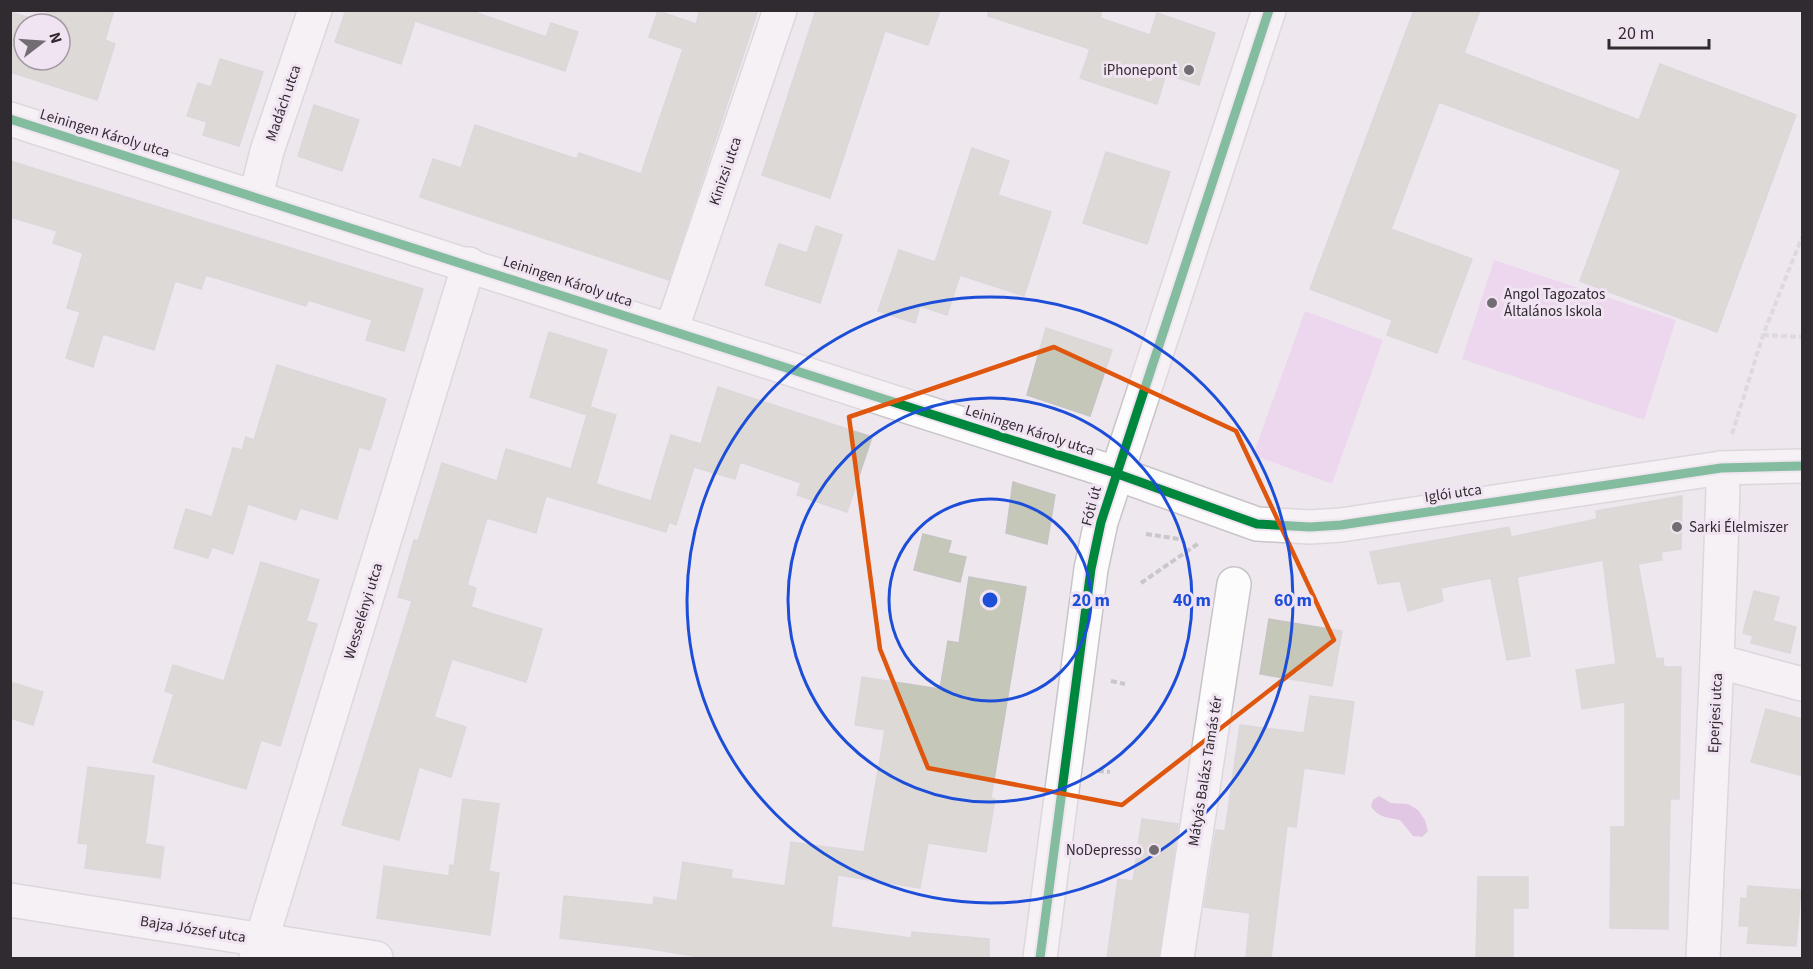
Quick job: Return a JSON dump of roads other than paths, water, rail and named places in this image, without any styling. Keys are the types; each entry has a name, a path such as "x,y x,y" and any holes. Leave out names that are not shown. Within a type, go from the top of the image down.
{"street":[{"name":"Madách utca","path":"256,196 267,151 315,10"},
{"name":"Kinizsi utca","path":"671,331 780,10"},
{"name":"Fóti út","path":"1040,958 1091,569 1115,473 1269,10"},
{"name":"Leiningen Károly utca","path":"10,119 469,264 1115,473"},
{"name":"Wesselényi utca","path":"259,949 469,264"},
{"name":"Iglói utca","path":"1115,473 1257,524 1310,527 1721,468 1803,466"},
{"name":"Eperjesi utca","path":"1702,958 1718,661 1723,490 1721,468"},
{"name":"Mátyás Balázs Tamás tér","path":"1177,958 1234,584"},
{"path":"1718,661 1803,684"},
{"name":"Bajza József utca","path":"10,900 259,949 376,958"}],"place":[{"name":"iPhonepont","path":"1189,70"},
{"name":"Angol Tagozatos Általános Iskola","path":"1492,303"},
{"name":"Sarki Élelmiszer","path":"1677,527"},
{"name":"NoDepresso","path":"1154,850"}]}
